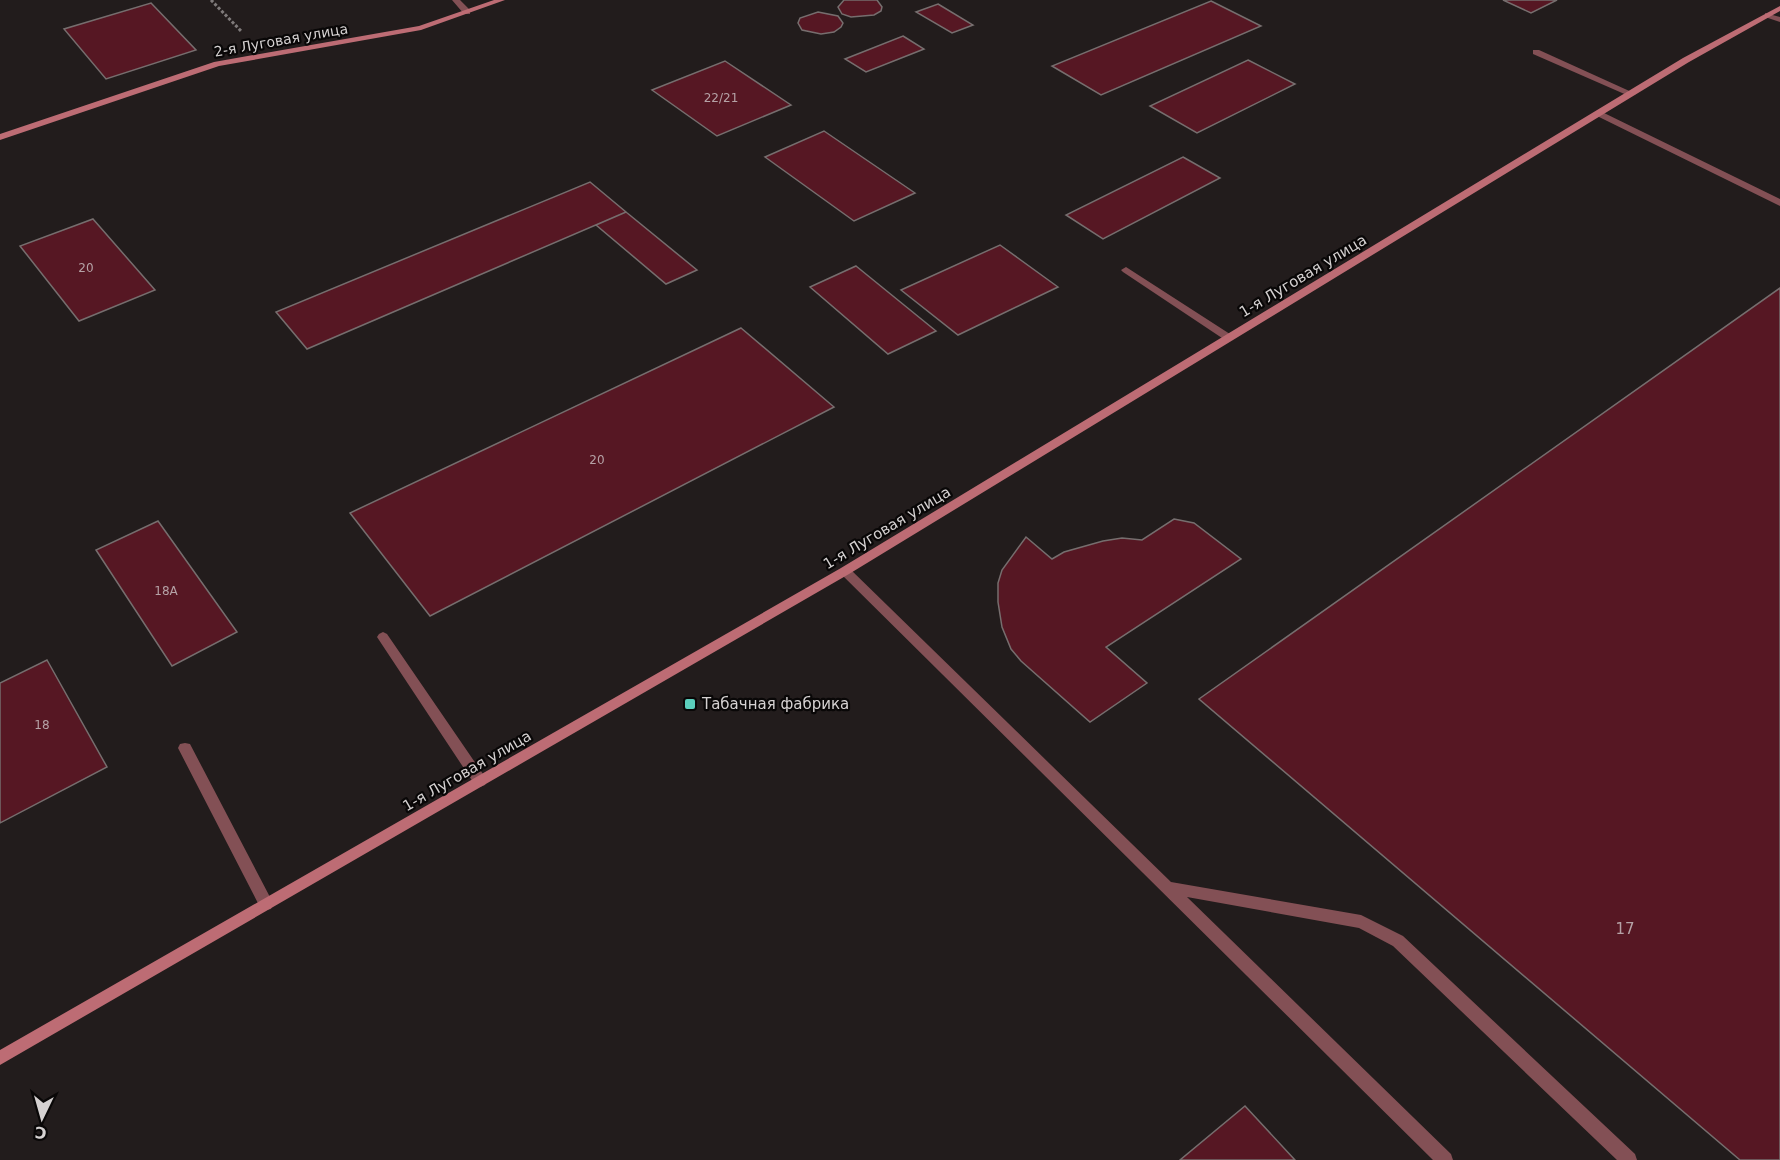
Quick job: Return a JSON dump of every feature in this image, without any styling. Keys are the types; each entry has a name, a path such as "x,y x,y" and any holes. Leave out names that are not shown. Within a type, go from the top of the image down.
{"main road":[{"name":"2-я Луговая улица","path":"0,137 217,64 421,28 501,0"},
{"name":"1-я Луговая улица","path":"0,1058 845,571 1686,60 1780,8"}],"lane":[{"path":"456,0 467,12"},
{"path":"1768,15 1780,20"},
{"path":"1536,52 1632,94"},
{"path":"1600,114 1780,203"},
{"path":"1126,270 1229,338"},
{"path":"845,571 1445,1160"},
{"path":"383,637 480,781"},
{"path":"185,748 266,904"},
{"path":"1166,887 1361,922 1398,941 1629,1160"}],"path":[{"path":"211,0 265,56"}],"building":[{"path":"844,0 877,0 882,7 881,11 874,15 851,17 842,14 838,7"},
{"path":"1503,0 1557,0 1531,13"},
{"path":"1211,1 1261,26 1101,95 1052,66"},
{"path":"151,3 196,50 106,79 64,29"},
{"path":"938,4 973,25 952,33 916,12"},
{"path":"818,12 838,16 843,23 841,27 834,32 821,34 802,30 798,23 800,18"},
{"path":"903,36 924,49 866,72 845,59"},
{"path":"1248,60 1295,84 1197,133 1150,106"},
{"path":"725,61 791,105 717,136 652,90"},
{"path":"824,131 915,193 854,221 765,157"},
{"path":"1183,157 1220,178 1103,239 1066,215"},
{"path":"590,182 626,212 307,349 276,312"},
{"path":"626,212 697,270 666,284 596,225"},
{"path":"93,219 155,290 79,321 20,246"},
{"path":"1000,245 1058,287 958,335 901,290"},
{"path":"856,266 936,331 888,354 810,287"},
{"path":"1780,288 1780,1160 1740,1160 1199,699"},
{"path":"741,328 834,407 430,616 350,513"},
{"path":"1174,519 1194,523 1241,559 1106,647 1147,683 1090,722 1021,661 1011,649 1002,627 998,602 998,583 1002,570 1026,537 1052,559 1064,552 1103,541 1122,538 1142,540"},
{"path":"158,521 237,632 172,666 96,550"},
{"path":"47,660 107,767 0,823 0,683"},
{"path":"1245,1106 1295,1160 1180,1160"}],"place":[{"name":"Табачная фабрика","path":"690,704"}]}
